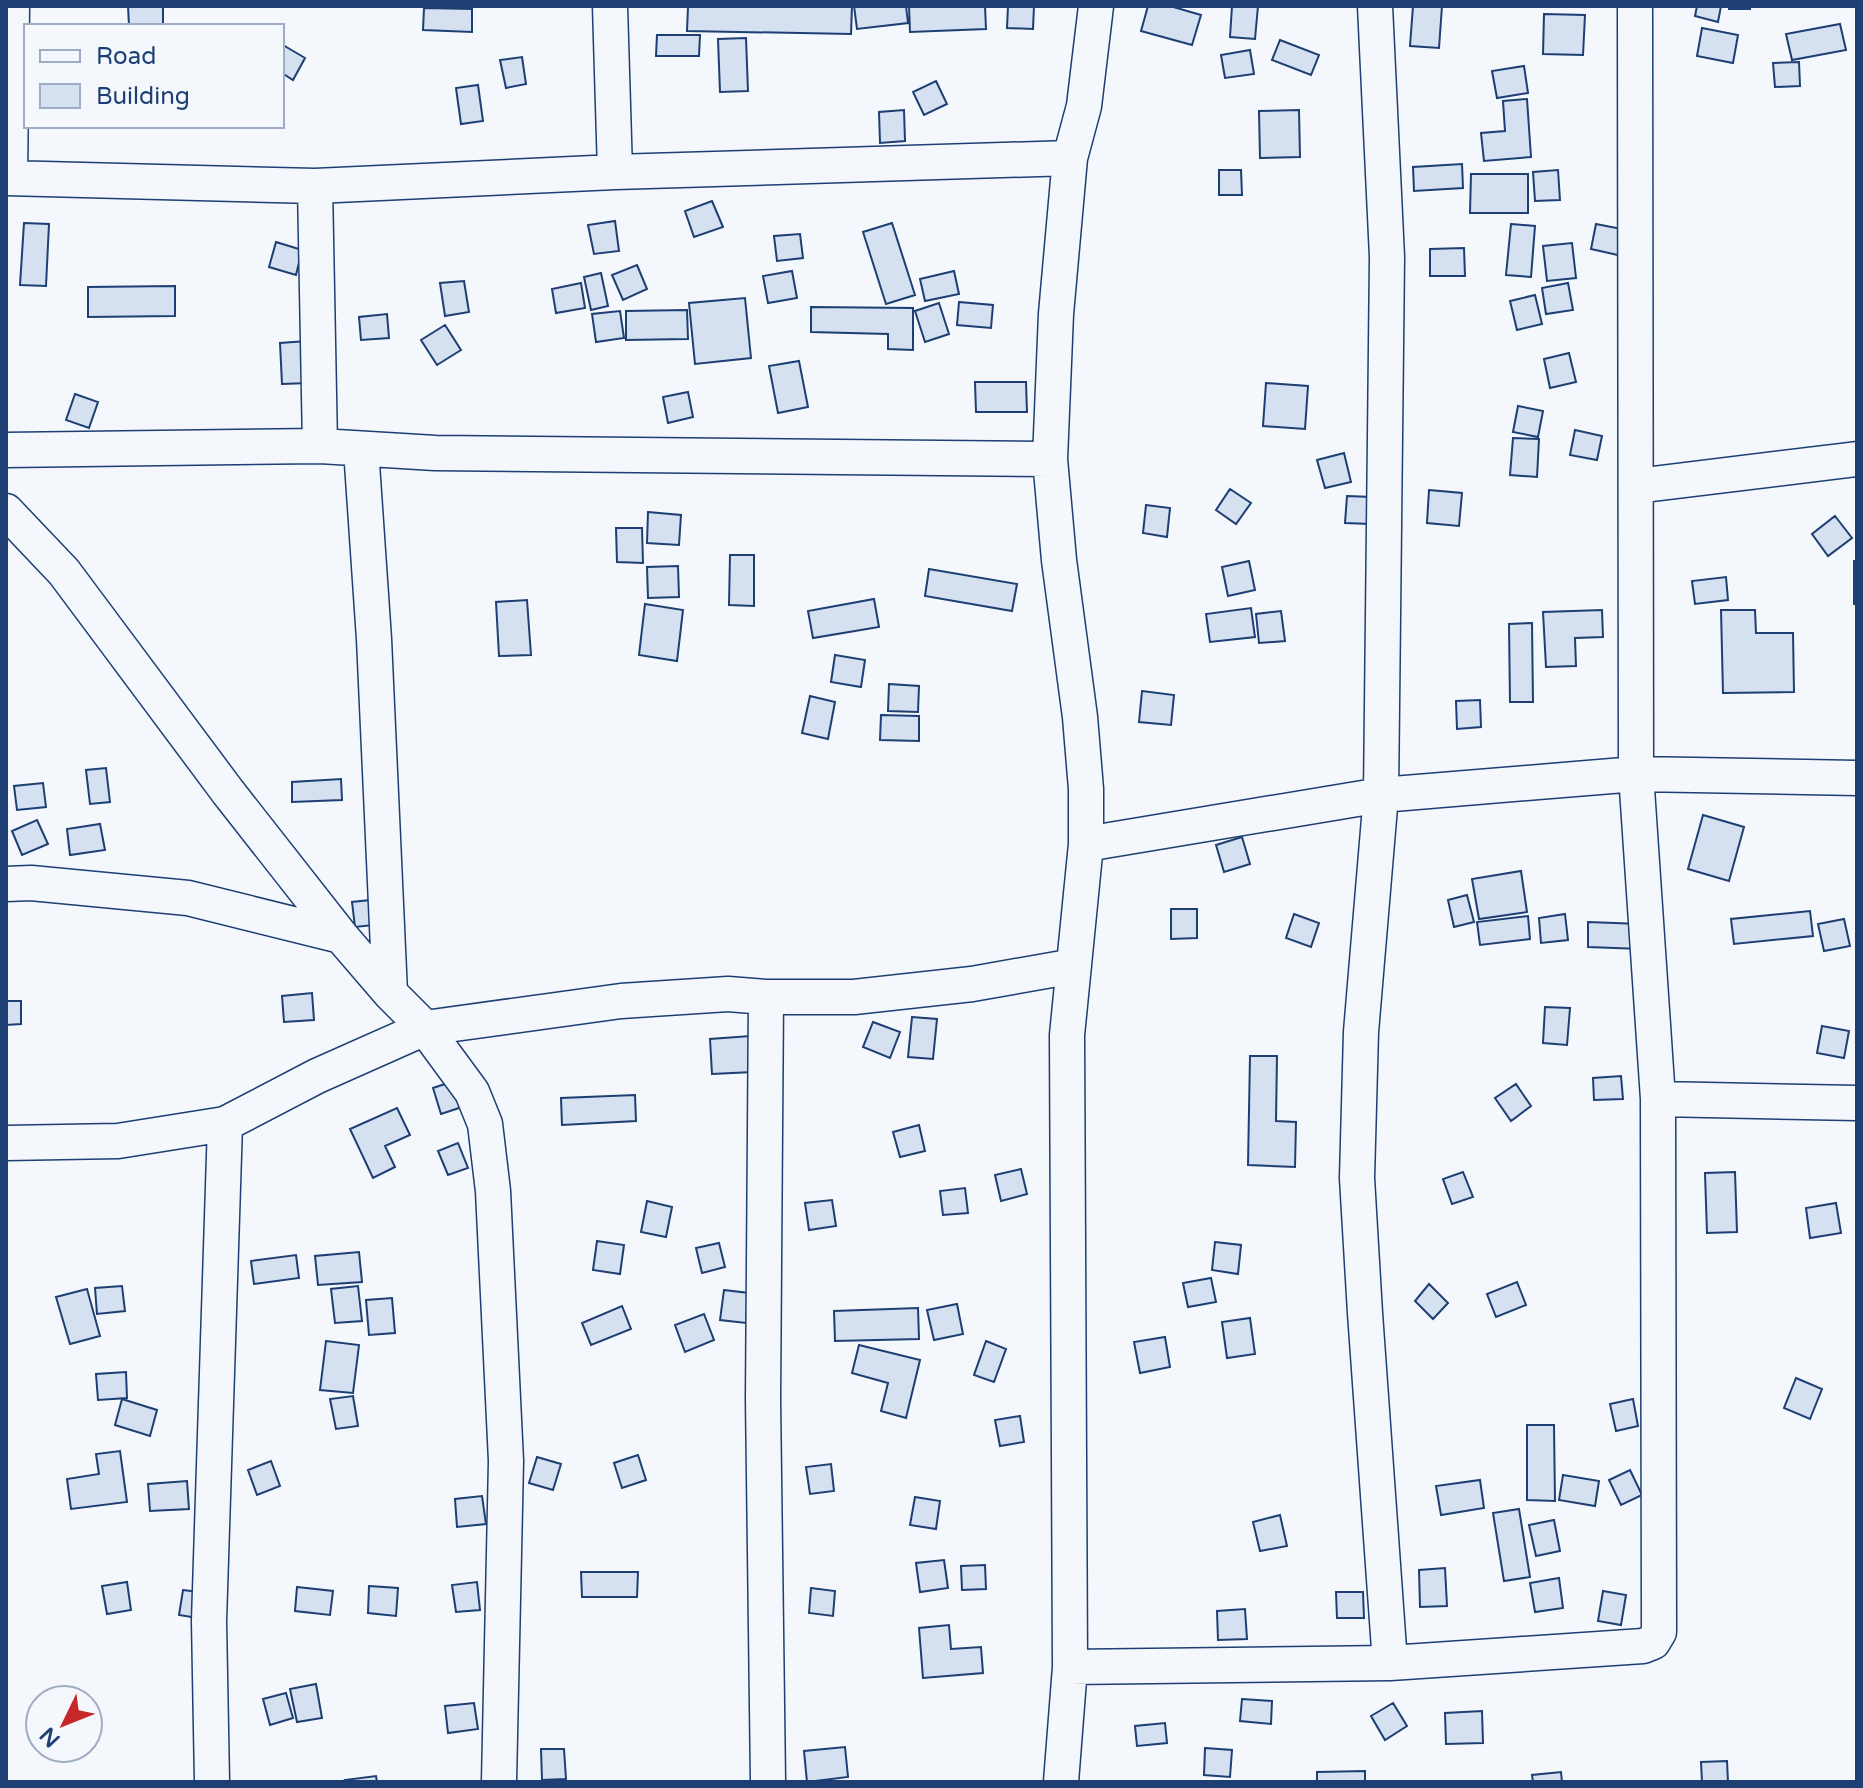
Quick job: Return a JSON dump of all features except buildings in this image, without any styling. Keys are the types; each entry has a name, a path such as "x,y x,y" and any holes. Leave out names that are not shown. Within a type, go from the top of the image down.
{"street":[{"path":"12,6 8,178 315,186 615,172 1070,158"},
{"path":"610,6 615,172"},
{"path":"1061,1782 1070,1667 1067,1035 1086,844 1086,789 1050,459 1056,314 1070,158 1084,106 1096,6"},
{"path":"1375,6 1387,257 1381,795 1361,1032 1357,1178 1390,1663"},
{"path":"1070,1667 1390,1663 1643,1646 1653,1642 1659,1632 1658,1099 1636,774 1635,6"},
{"path":"315,186 320,446"},
{"path":"6,450 320,446 435,453 1050,459"},
{"path":"361,449 374,639 390,993"},
{"path":"1636,486 1857,459"},
{"path":"6,511 64,572 228,792 341,936 425,1028 472,1092 485,1124 493,1191 506,1461 499,1782"},
{"path":"1086,844 1381,795 1636,774 1857,778"},
{"path":"6,884 31,883 188,898 341,936"},
{"path":"6,1143 118,1141 225,1124 317,1076 425,1028 621,1001 728,994 854,997 972,984 1074,966"},
{"path":"766,997 763,1399 768,1782"},
{"path":"1658,1099 1857,1103"},
{"path":"212,1782 209,1621 225,1124"}]}
